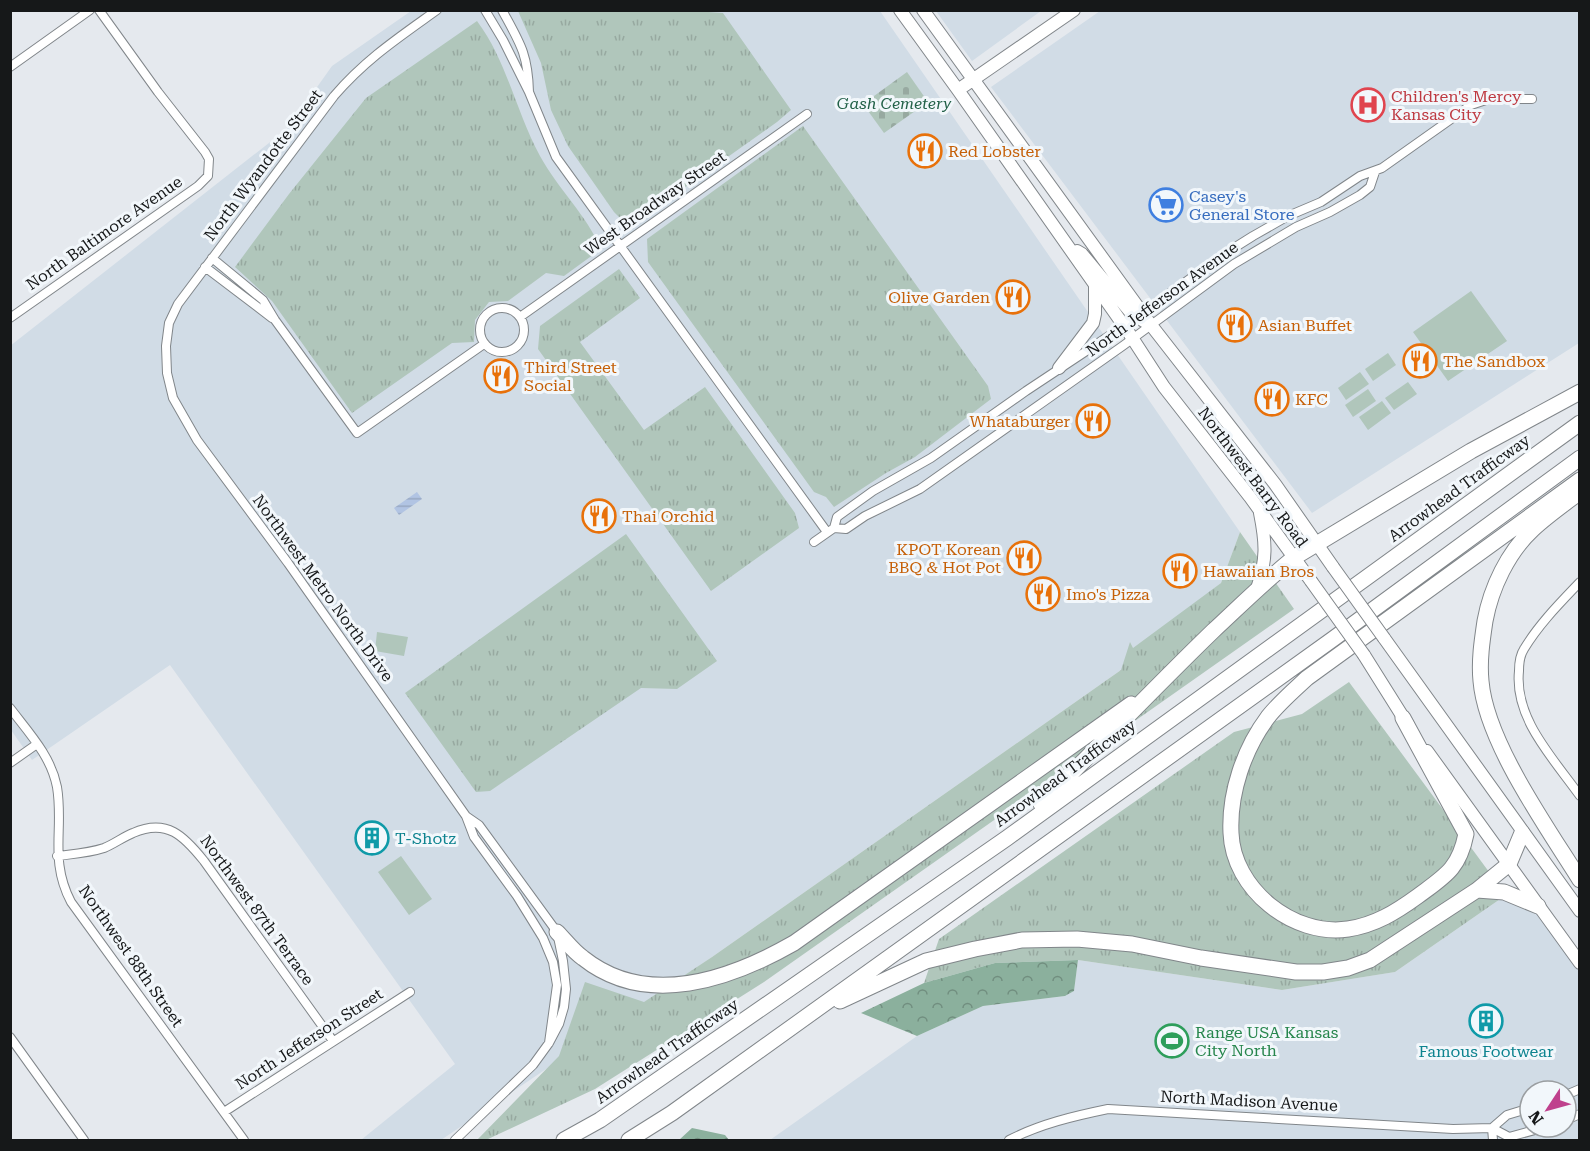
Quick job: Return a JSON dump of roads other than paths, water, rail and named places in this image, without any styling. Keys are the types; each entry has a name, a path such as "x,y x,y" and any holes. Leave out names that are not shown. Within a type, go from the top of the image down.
{"highway":[{"path":"1007,838 1112,734 1156,686 1257,589 1295,557 1471,451 1580,392"},
{"name":"Arrowhead Trafficway","path":"564,1140 600,1120 1007,838 1580,423"},
{"path":"629,1140 672,1113 1580,458"},
{"path":"1403,718 1466,834 1463,851 1456,864 1446,875 1405,905 1381,920 1363,926 1327,929 1306,925 1287,917 1256,893 1235,856 1231,835 1231,810 1235,788 1242,766 1267,718 1306,678 1580,480"},
{"path":"1580,492 1532,530 1509,558 1494,588 1487,611 1480,662 1485,709 1499,742 1580,880"},
{"path":"550,935 604,972 625,981 641,984 672,986 718,978 758,962 794,943 1156,686"},
{"path":"807,1016 926,961 1022,940 1077,939 1132,944 1201,958 1296,972 1323,972 1348,968 1370,960 1477,890 1509,864 1522,833"},
{"path":"1477,890 1504,892 1538,906"}],"main road":[{"name":"Northwest Barry Road","path":"900,10 1124,326 1164,387 1295,557 1364,656 1403,718 1580,963"},
{"path":"924,10 1139,315"},
{"path":"958,90 1074,10"},
{"path":"1064,242 1082,254 1151,325"},
{"path":"1059,368 1093,323 1095,285"},
{"name":"Northwest Barry Road","path":"1151,325 1297,512 1522,833 1580,911"},
{"path":"1257,589 1266,553 1266,539 1259,508"}],"street":[{"path":"10,67 90,10"},
{"name":"North Baltimore Avenue","path":"10,318 198,186 208,176 209,159 206,152 158,92 99,10"},
{"name":"North Wyandotte Street","path":"167,373 166,345 169,323 178,304 212,258 334,96 354,73 371,57 437,10"},
{"path":"485,10 529,92 556,157 619,247 830,530 814,542"},
{"path":"502,10 523,48 528,69 529,92"},
{"name":"North Jefferson Avenue","path":"830,530 837,517 864,497 931,458 1253,236 1288,216 1321,202 1359,176 1375,172 1471,105 1488,99 1532,99"},
{"name":"West Broadway Street","path":"520,317 807,114"},
{"name":"North Jefferson Avenue","path":"830,530 846,529 865,516 920,489 1257,249 1359,195 1370,187 1375,172"},
{"path":"212,258 263,300 357,433 484,344"},
{"path":"206,267 275,320"},
{"path":"505,308 520,317 524,331 521,341 514,348 501,352 492,350 484,344 479,328 488,312 505,308"},
{"name":"Northwest Metro North Drive","path":"167,373 173,398 197,440 301,582 466,816 474,837 517,896 550,935"},
{"path":"1580,582 1546,618 1523,651 1518,674 1521,700 1530,724 1580,796"},
{"name":"Northwest 88th Street","path":"10,708 46,756 57,786 57,856 63,883 71,902 244,1140"},
{"path":"10,763 37,744"},
{"name":"Northwest Metro North Drive","path":"466,816 479,825 550,935"},
{"name":"Northwest 87th Terrace","path":"57,856 106,847 148,828 161,827 181,835 204,861 333,1041"},
{"path":"549,1043 557,985 550,935"},
{"path":"456,1140 533,1065 559,1024 566,989 563,961 550,935"},
{"name":"North Jefferson Street","path":"224,1112 410,992"},
{"path":"10,1037 84,1140"},
{"name":"North Madison Avenue","path":"1009,1140 1070,1117 1108,1109 1453,1129 1492,1128 1509,1137 1518,1135"},
{"path":"1493,1140 1492,1128 1507,1115 1518,1112"}],"water":[{"path":"417,492 422,499 399,515 394,508"}],"place":[{"name":"Children's Mercy Kansas City","path":"1368,105"},
{"name":"Red Lobster","path":"925,151"},
{"name":"Casey's General Store","path":"1166,205"},
{"name":"Olive Garden","path":"1013,297"},
{"name":"Asian Buffet","path":"1235,325"},
{"name":"The Sandbox","path":"1420,361"},
{"name":"Third Street Social","path":"501,376"},
{"name":"KFC","path":"1272,399"},
{"name":"Whataburger","path":"1093,421"},
{"name":"Thai Orchid","path":"599,516"},
{"name":"KPOT Korean BBQ & Hot Pot","path":"1024,558"},
{"name":"Hawaiian Bros","path":"1180,571"},
{"name":"Imo's Pizza","path":"1043,594"},
{"name":"T-Shotz","path":"372,838"},
{"name":"Famous Footwear","path":"1486,1021"},
{"name":"Range USA Kansas City North","path":"1172,1041"}],"park label":[{"name":"Gash Cemetery","path":"894,103"}]}
